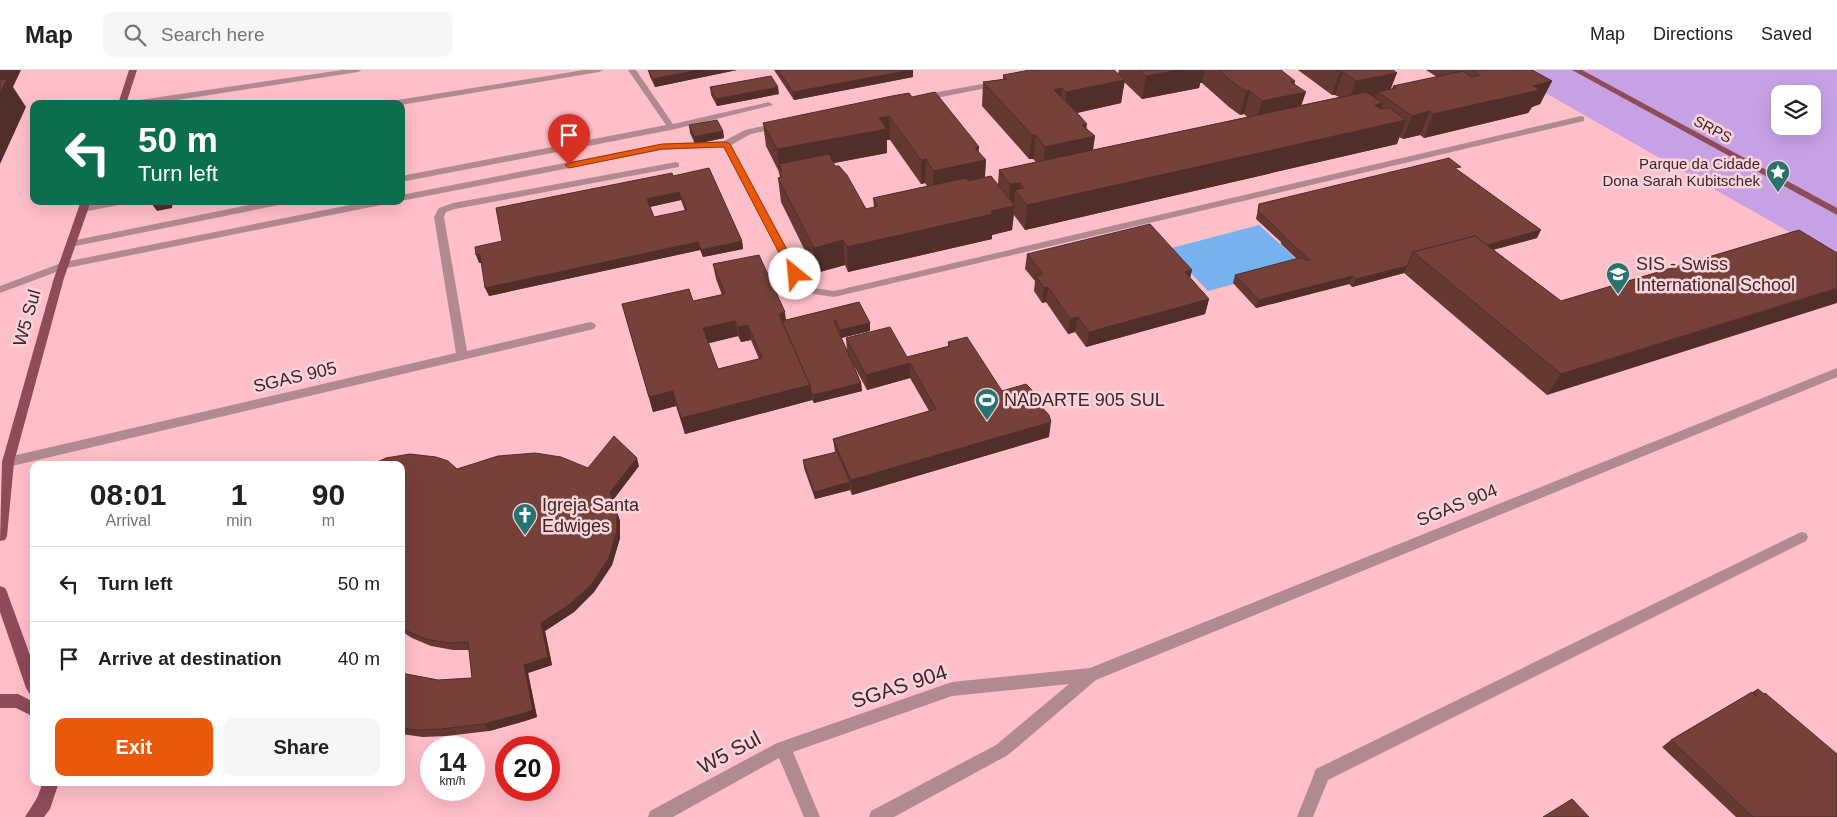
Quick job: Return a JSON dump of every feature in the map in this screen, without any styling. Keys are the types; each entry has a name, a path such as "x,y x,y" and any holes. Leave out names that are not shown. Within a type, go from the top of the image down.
{"main road":[{"path":"123,100 133,70"},
{"name":"SRPS","path":"1576,70 1837,212"},
{"name":"W5 Sul","path":"0,536 8,462 64,265 85,205"},
{"path":"0,592 30,677"},
{"path":"0,701 18,701 30,708"},
{"path":"33,817 44,803 50,786"}],"street":[{"path":"159,100 358,70"},
{"path":"405,102 599,70"},
{"path":"632,70 671,127"},
{"path":"907,101 1011,81"},
{"path":"405,178 671,127 769,105"},
{"path":"726,144 804,290 834,294 1581,119"},
{"path":"405,197 662,147 726,144 748,132 793,123"},
{"path":"462,356 439,217 442,210 453,206 676,165"},
{"path":"218,214 219,205"},
{"path":"71,244 264,205"},
{"path":"0,290 64,265 366,205"},
{"name":"SGAS 905","path":"8,462 78,444 590,326"},
{"name":"SGAS 904","path":"783,748 952,689 1091,675 1837,372"},
{"path":"1305,817 1322,775 1801,537"},
{"name":"SGAS 904","path":"877,817 1002,750 1091,675"},
{"name":"W5 Sul","path":"656,817 783,748 812,817"}],"shaded area":[{"name":"Parque da Cidade Dona Sarah Kubitschek","path":"1505,70 1837,70 1837,259"}],"water":[{"path":"1259,225 1303,265 1208,291 1168,249"}],"building":[{"path":"648,70 699,70 653,79"},
{"path":"778,70 911,70 793,92"},
{"path":"1030,70 1114,70 1125,80 1066,92 1062,88 1054,90 1087,124 1082,125 1095,136 1045,147 1036,135 1032,135 983,82 1007,79 1003,75"},
{"path":"1140,70 1179,70 1146,76"},
{"path":"1219,70 1281,70 1295,81 1291,82 1306,92 1262,101 1250,91 1246,91 1235,84"},
{"path":"1336,70 1393,70 1397,73 1356,81 1343,72"},
{"path":"1472,70 1532,70 1552,81 1533,86 1540,90 1433,114 1430,111 1412,116 1378,92 1396,88 1393,86 1463,71 1472,77 1480,75"},
{"path":"771,76 778,87 716,99 710,87"},
{"path":"7,79 0,93 0,80"},
{"path":"935,92 979,147 975,148 986,160 933,171 926,159 921,160 889,116 879,118 887,129 777,149 763,123 892,96 909,93 912,97"},
{"path":"1366,92 1383,103 1375,105 1381,109 1389,108 1406,120 1027,205 1015,190 1024,188 1020,183 1010,184 999,170"},
{"path":"717,120 723,131 694,137 689,125"},
{"path":"829,154 835,166 839,166 847,175 866,209 878,206 873,198 966,178 968,181 991,176 1015,206 991,211 993,214 847,247 843,240 814,248 778,178 782,177 779,172 782,171 779,164"},
{"path":"1449,158 1461,167 1455,168 1541,230 1487,245 1475,236 1413,252 1407,266 1356,279 1352,276 1259,300 1235,275 1299,258 1310,260 1258,211 1259,204"},
{"path":"709,168 742,241 701,250 698,242 485,288 480,254 476,255 475,247 502,241 496,208 672,173 673,176","holes":["679,192 687,210 654,217 647,199"]},
{"path":"1150,224 1192,270 1185,272 1209,299 1089,332 1078,317 1070,319 1048,287 1044,288 1036,276 1043,274 1027,254"},
{"path":"1799,230 1837,253 1837,288 1561,374 1413,252 1475,236 1561,301"},
{"path":"759,255 785,312 779,314 810,385 681,418 673,391 649,397 622,304 689,289 693,301 725,294 713,264","holes":["735,321 738,327 748,325 762,358 718,369 703,328"]},
{"path":"859,302 870,323 840,330 836,321 834,321 861,383 813,395 782,321"},
{"name":"NADARTE 905 SUL","path":"890,327 907,357 950,346 948,342 967,337 1002,391 1026,384 1034,392 1038,403 1049,415 1051,422 851,480 833,439 936,409 910,363 866,375 846,338"},
{"path":"614,436 637,458 610,492 617,513 617,530 609,558 591,585 570,604 541,623 548,657 524,665 533,710 484,724 441,729 405,728 405,674 438,680 472,678 468,642 448,643 426,639 405,630 405,461 380,461 410,454 436,457 448,461 457,469 498,456 535,453 561,457 588,468"},
{"path":"837,452 850,482 814,492 803,460"},
{"path":"1758,689 1837,754 1837,817 1753,817 1671,740 1752,692 1758,697 1754,692"},
{"path":"1572,799 1589,817 1543,817"}],"place":[{"name":"Parque da Cidade Dona Sarah Kubitschek","path":"1778,193"},
{"name":"SIS - Swiss International School","path":"1618,295"},
{"name":"NADARTE 905 SUL","path":"987,421"},
{"name":"Igreja Santa Edwiges","path":"525,536"}],"route":[{"path":"569,165 662,147 726,144 795,274"}]}
